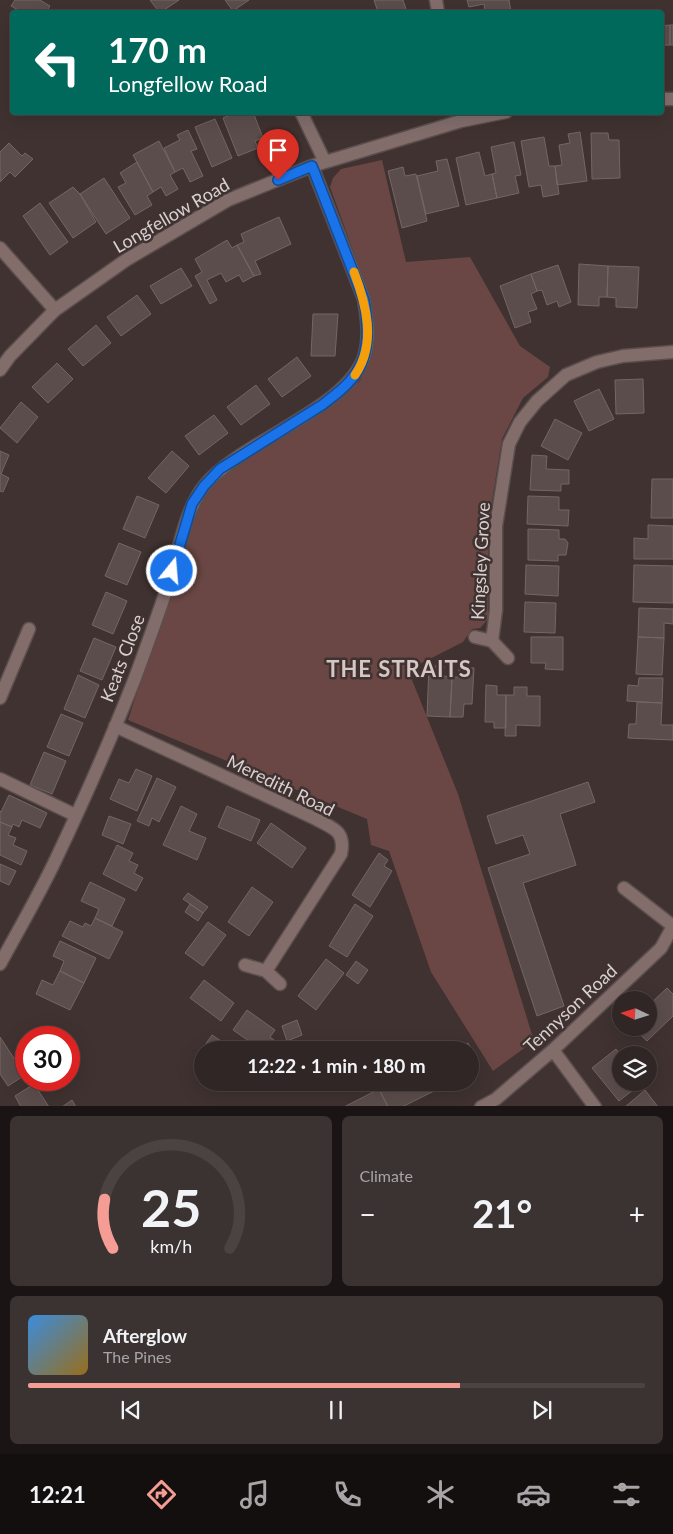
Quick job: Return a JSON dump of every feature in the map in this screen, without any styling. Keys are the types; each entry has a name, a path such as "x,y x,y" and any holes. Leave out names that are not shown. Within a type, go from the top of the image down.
{"street":[{"path":"301,115 324,162"},
{"name":"Longfellow Road","path":"0,370 10,356 55,310 126,260 228,200 312,166 460,117 478,115"},
{"name":"Keats Close","path":"0,964 55,861 116,726 167,588 192,504 204,486 220,469 322,405 348,383 357,373 362,362 368,337 368,320 364,300 312,166"},
{"path":"0,248 55,310"},
{"name":"Kingsley Grove","path":"492,641 496,610 496,526 508,444 520,422 537,401 566,375 597,362 623,356 673,352"},
{"path":"0,698 30,629"},
{"name":"Kingsley Grove","path":"475,637 492,641 508,658"},
{"name":"Meredith Road","path":"116,726 314,818 340,832 344,842 342,854 266,971"},
{"path":"0,779 76,815"},
{"path":"624,888 673,926"},
{"name":"Tennyson Road","path":"481,1106 496,1099 553,1050 660,948 673,926"},
{"path":"245,965 266,971 280,984"},
{"path":"553,1050 596,1106"}],"shaded area":[{"path":"382,160 406,262 470,257 520,346 550,367 548,377 523,398 502,439 488,526 488,619 480,628 472,629 463,642 408,670 458,794 534,1041 493,1071 479,1049 479,1041 474,1041 431,972 389,851 371,845 367,819 128,720 198,504 211,486 226,472 310,420 360,381 370,360 372,303 330,187 333,178 341,169"}],"building":[{"path":"15,0 40,0 50,6 47,10 18,10 11,6"},
{"path":"150,0 179,0 164,10 158,10"},
{"path":"225,0 249,0 234,10 232,10"},
{"path":"374,0 403,0 406,10 377,10"},
{"path":"467,0 509,0 511,10 485,10 484,4 469,7"},
{"path":"670,25 673,25 673,45 670,45"},
{"path":"670,25 670,45 664,45 664,26"},
{"path":"230,115 254,115 263,138 255,141 258,148 238,156 223,118"},
{"path":"215,119 232,158 212,167 195,127"},
{"path":"188,130 197,149 191,151 203,176 190,182 183,168 175,172 164,148 180,140 177,135"},
{"path":"580,132 587,181 557,185 555,166 562,165 559,145 570,143 568,134"},
{"path":"591,133 608,133 609,140 619,140 620,178 592,179"},
{"path":"544,137 549,166 555,166 559,194 543,197 541,185 529,187 521,141"},
{"path":"159,141 175,172 170,175 178,189 166,196 161,187 153,192 133,155"},
{"path":"514,142 521,175 515,176 519,193 497,198 492,174 496,173 491,147"},
{"path":"9,143 22,156 25,153 33,159 15,177 10,172 0,182 0,152"},
{"path":"479,152 485,176 492,174 497,198 466,205 456,158"},
{"path":"447,159 459,206 426,214 417,176 438,171 436,161"},
{"path":"137,162 153,192 147,196 152,205 135,215 118,187 126,183 120,173"},
{"path":"403,167 405,176 416,174 427,221 402,228 388,171"},
{"path":"104,178 130,218 106,234 80,194"},
{"path":"73,187 80,194 96,222 73,238 49,203"},
{"path":"40,203 68,242 50,255 23,216"},
{"path":"279,217 291,244 255,261 261,274 254,276 237,245 244,242 241,234"},
{"path":"227,240 232,248 237,245 254,276 243,282 239,275 226,282 221,273 207,280 217,300 210,304 195,276 202,272 195,259"},
{"path":"579,264 608,266 607,297 599,297 599,306 578,305"},
{"path":"558,265 571,302 559,307 557,301 547,305 542,290 537,291 531,274"},
{"path":"608,266 639,267 637,308 616,307 616,298 607,297"},
{"path":"181,268 192,286 161,304 150,286"},
{"path":"531,274 537,291 531,294 537,309 528,312 531,322 515,328 500,286"},
{"path":"137,295 151,314 121,336 107,317"},
{"path":"313,314 338,314 335,356 311,356"},
{"path":"96,325 111,343 83,366 68,349"},
{"path":"297,357 311,376 282,397 268,379"},
{"path":"57,363 73,379 48,403 32,387"},
{"path":"643,379 644,413 616,414 615,380"},
{"path":"256,385 270,404 241,425 227,407"},
{"path":"599,389 614,419 589,431 574,401"},
{"path":"21,402 38,417 17,443 0,428"},
{"path":"214,415 228,433 199,455 185,436"},
{"path":"555,419 582,433 568,460 541,446"},
{"path":"0,451 9,455 1,474 9,478 3,492 0,491"},
{"path":"172,451 189,466 166,493 148,478"},
{"path":"532,455 547,456 546,469 569,470 569,484 561,484 561,491 530,490"},
{"path":"652,479 673,479 673,518 651,518"},
{"path":"137,496 159,505 145,538 123,529"},
{"path":"528,496 559,497 559,510 569,510 568,526 527,524"},
{"path":"648,525 673,526 673,559 634,559 634,538 648,539"},
{"path":"528,529 559,530 559,539 565,539 568,543 566,555 558,555 558,561 528,560"},
{"path":"119,543 141,552 127,585 105,576"},
{"path":"526,565 559,566 558,596 525,594"},
{"path":"634,565 673,566 673,603 633,602"},
{"path":"106,592 127,601 113,634 92,625"},
{"path":"525,602 556,603 555,633 524,632"},
{"path":"639,608 673,609 673,624 664,623 664,638 638,637"},
{"path":"531,637 563,637 563,670 545,669 546,663 531,663"},
{"path":"638,637 664,638 662,675 636,674"},
{"path":"94,638 116,647 102,680 80,671"},
{"path":"429,666 444,666 443,676 452,677 450,717 427,716"},
{"path":"459,667 474,668 472,704 464,704 463,717 450,717 452,677 459,677"},
{"path":"78,675 99,685 85,718 64,709"},
{"path":"639,678 663,678 662,703 627,701 628,685 638,686"},
{"path":"486,685 497,686 497,695 506,695 506,728 494,728 494,722 485,722"},
{"path":"514,687 527,687 527,696 540,696 540,726 516,725 516,736 505,736 506,695 514,695"},
{"path":"637,702 662,703 661,725 673,725 673,740 628,738 629,724 636,724"},
{"path":"61,714 83,723 69,756 47,747"},
{"path":"44,752 66,761 52,794 30,785"},
{"path":"136,769 152,776 137,811 110,799 119,779 129,783"},
{"path":"157,778 176,787 159,822 152,818 149,826 137,821"},
{"path":"588,782 595,802 560,814 576,865 523,883 564,1006 537,1016 488,868 530,854 523,835 496,844 487,816"},
{"path":"9,795 47,813 40,828 22,820 19,827 13,824 12,827 0,822 0,811"},
{"path":"181,806 197,814 189,831 206,838 197,860 163,845"},
{"path":"227,806 260,820 251,841 218,827"},
{"path":"109,816 131,824 123,844 102,835"},
{"path":"0,822 12,827 8,835 16,838 13,845 27,851 21,865 0,855"},
{"path":"271,823 306,848 292,868 257,843"},
{"path":"117,845 133,853 129,861 138,865 134,873 143,878 136,891 103,874"},
{"path":"379,853 388,860 384,866 392,871 370,907 352,895"},
{"path":"0,864 16,871 9,885 0,881"},
{"path":"90,882 125,899 112,926 95,918 99,909 81,901"},
{"path":"252,887 273,902 249,936 228,922"},
{"path":"188,893 208,907 203,913 183,899"},
{"path":"190,904 203,913 198,921 185,912"},
{"path":"355,904 373,916 347,957 329,946"},
{"path":"95,918 123,932 109,959 62,936 70,921 83,927 85,923 91,926"},
{"path":"208,922 226,935 203,966 185,953"},
{"path":"60,941 96,958 84,983 60,971 64,961 53,956"},
{"path":"326,959 344,973 316,1010 298,996"},
{"path":"356,961 368,970 358,984 346,975"},
{"path":"60,971 84,983 70,1010 36,994 42,980 53,985"},
{"path":"204,980 234,1003 221,1021 190,998"},
{"path":"667,988 673,994 673,1016 658,1030 658,996"},
{"path":"247,1010 275,1030 270,1037 275,1041 249,1041 233,1030"},
{"path":"297,1020 302,1035 287,1041 282,1026"},
{"path":"212,1035 221,1041 208,1041"},
{"path":"642,1036 652,1036 647,1041"},
{"path":"0,1037 15,1060 15,1081 8,1086 0,1074"},
{"path":"612,1052 612,1091 632,1091 619,1101 592,1068"},
{"path":"23,1091 39,1091 48,1106 20,1106 15,1096"},
{"path":"375,1091 380,1091 388,1106 346,1106"},
{"path":"380,1091 434,1091 404,1106 388,1106"},
{"path":"646,1091 657,1106 626,1106"},
{"path":"72,1100 75,1106 63,1106"}],"slow traffic":[{"path":"354,272 364,300 368,320 365,354 355,375"}],"district":[{"name":"THE STRAITS","path":"399,668"}],"route":[{"path":"172,571 192,504 204,486 220,469 322,405 357,373 365,354 368,320 364,300 312,166 278,180"}]}
